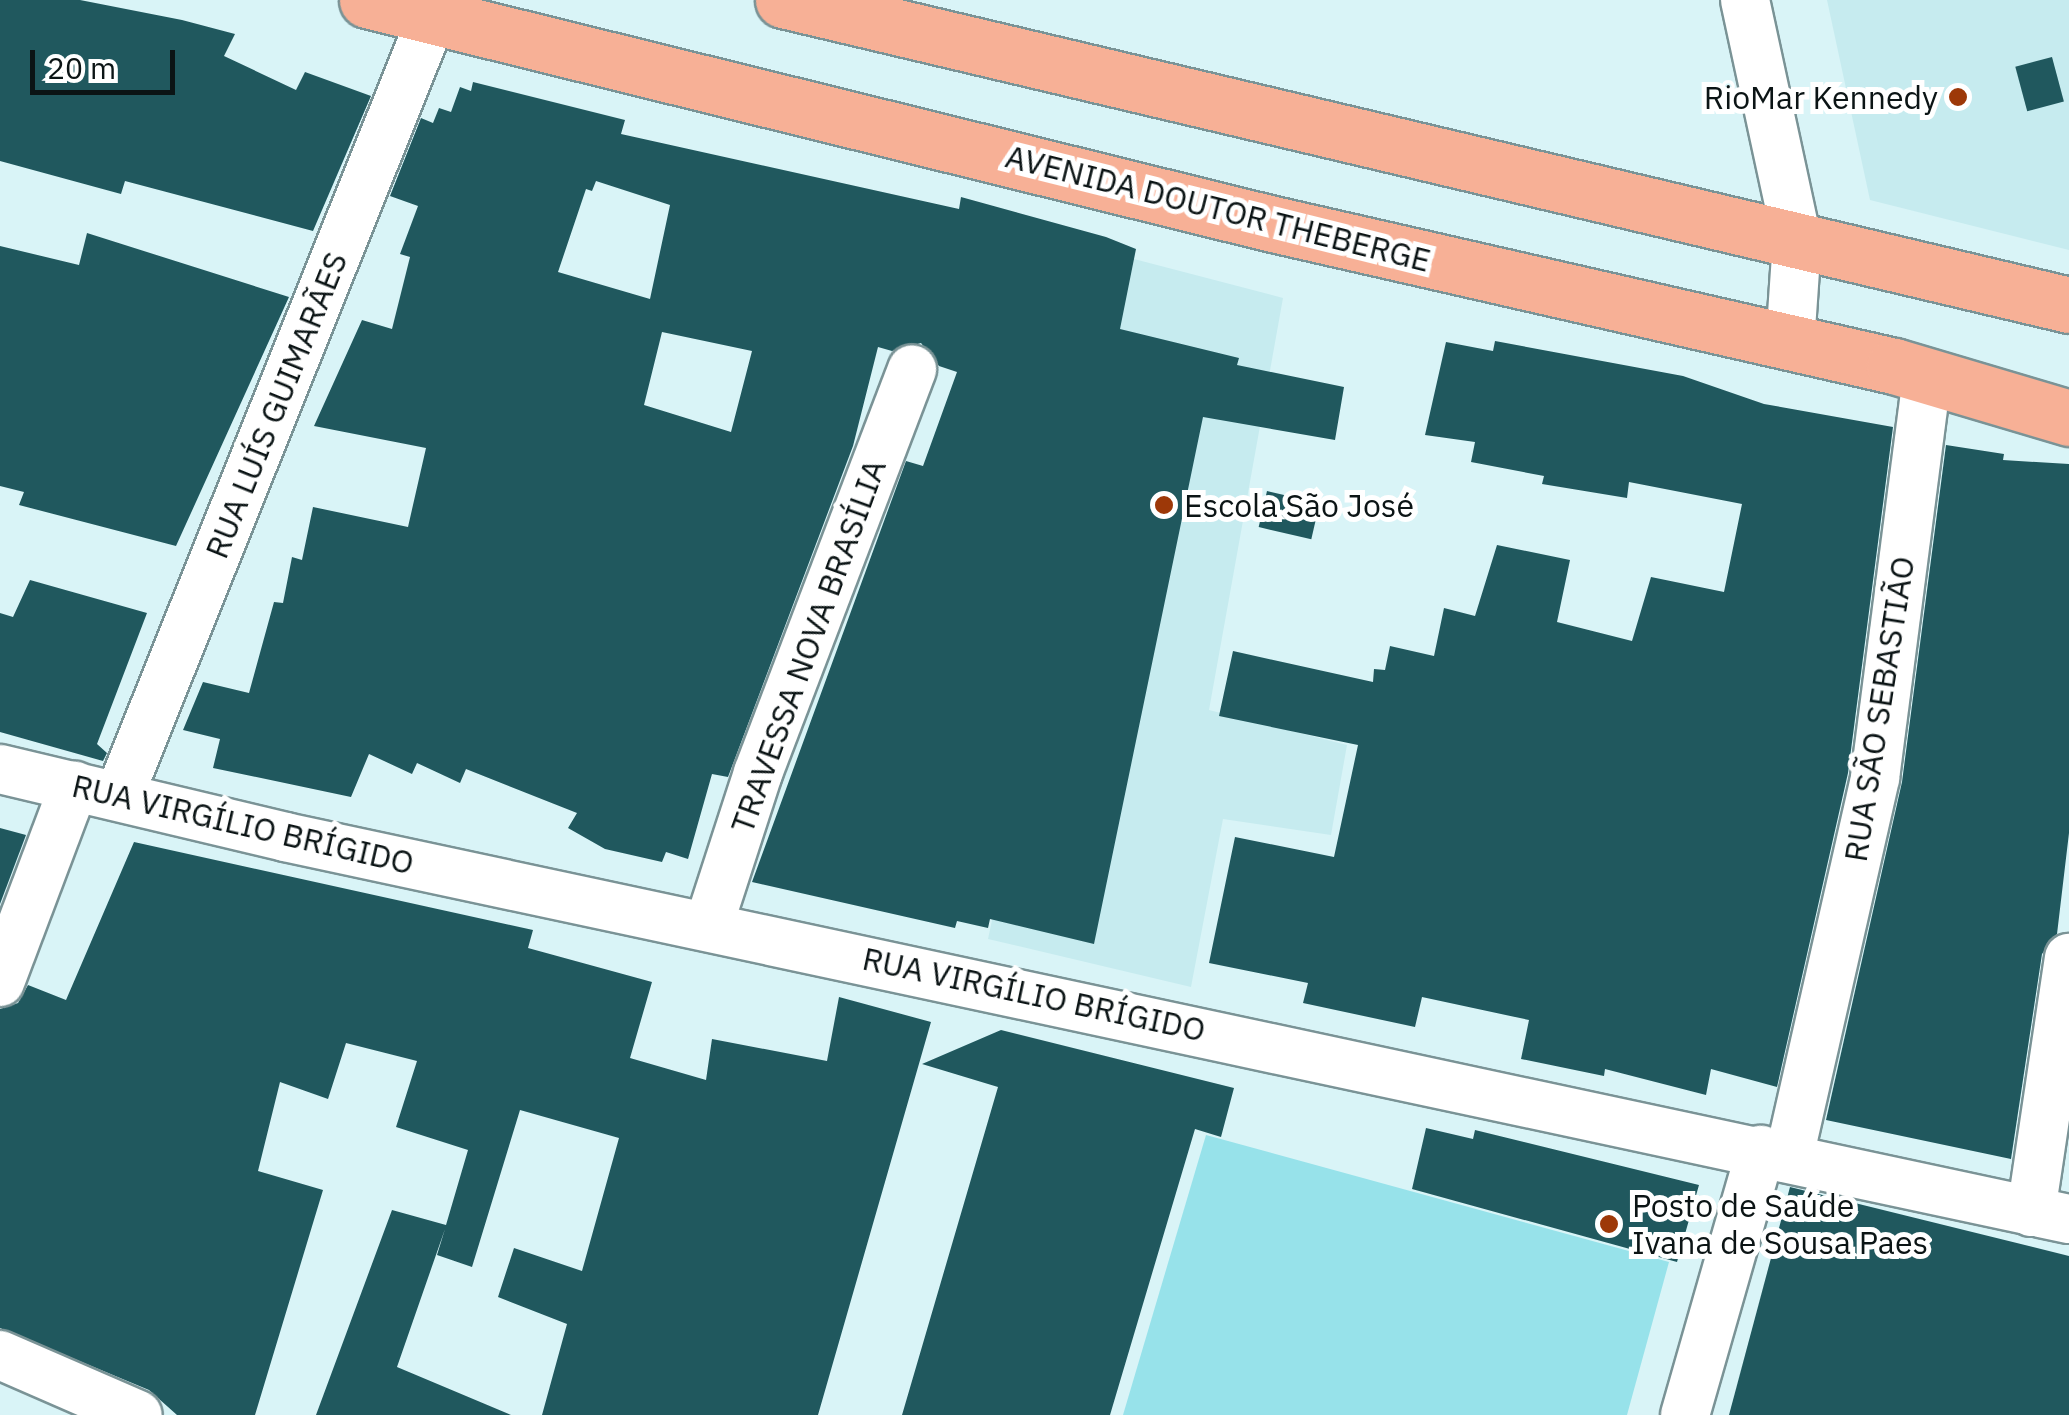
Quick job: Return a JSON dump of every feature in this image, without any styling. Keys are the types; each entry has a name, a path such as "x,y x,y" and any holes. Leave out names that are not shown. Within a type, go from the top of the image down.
{"main road":[{"path":"783,0 2069,305"},
{"name":"AVENIDA DOUTOR THEBERGE","path":"398,5 1273,224 1927,375 2069,418"}],"street":[{"path":"1745,0 1797,241 1790,343"},
{"name":"RUA LUÍS GUIMARÃES","path":"0,982 96,791 398,5"},
{"name":"TRAVESSA NOVA BRASÍLIA","path":"709,924 758,773 912,370"},
{"name":"RUA SÃO SEBASTIÃO","path":"1685,1415 1775,1154 1875,778 1927,375"},
{"name":"RUA VIRGÍLIO BRÍGIDO","path":"0,769 2050,1216"},
{"path":"2050,1216 2069,958"},
{"path":"0,1355 138,1415"}],"shaded area":[{"name":"RioMar Kennedy","path":"1827,0 2069,0 2069,250 1870,200"},
{"name":"Escola São José","path":"1134,259 1283,298 1209,710 1347,745 1331,835 1223,819 1191,987 988,939"},
{"path":"1206,1135 1669,1262 1627,1415 1123,1415"}],"building":[{"path":"0,0 80,0 182,20 235,34 224,56 296,90 305,72 371,96 313,231 125,181 121,194 0,161"},
{"path":"2052,57 2064,101 2027,111 2015,67"},
{"path":"473,82 625,120 621,134 959,209 961,197 1106,237 1136,249 1120,329 1239,358 1237,365 1344,387 1335,440 1203,417 1094,944 990,919 988,928 957,921 955,928 752,882 906,461 923,466 957,372 939,366 921,343 892,351 878,347 853,446 728,777 712,774 688,859 666,852 662,862 605,849 568,828 577,813 466,769 460,783 417,763 412,774 369,754 351,797 213,768 220,739 183,730 203,682 249,693 274,602 283,603 292,557 302,560 313,507 408,527 426,448 314,426 362,320 392,329 410,257 400,254 418,206 390,196 421,118 433,123 439,108 451,112 460,87 471,91","holes":["596,181 670,205 650,299 558,272 586,189 592,191","662,332 752,351 731,432 644,405"]},
{"path":"87,233 289,297 176,546 19,505 24,492 0,486 0,246 79,265"},
{"path":"1495,341 1683,376 1764,404 1893,427 1848,773 1777,1087 1711,1069 1706,1095 1605,1069 1604,1076 1521,1059 1529,1020 1422,997 1415,1027 1303,1003 1308,983 1209,963 1235,837 1334,857 1358,745 1219,716 1233,651 1373,682 1374,669 1385,670 1390,646 1434,656 1444,608 1475,616 1497,545 1570,560 1557,622 1632,641 1651,577 1724,592 1742,504 1629,482 1627,498 1542,484 1544,476 1471,462 1475,442 1425,435 1446,342 1493,351"},
{"path":"1946,445 2004,454 2003,460 2069,464 2069,833 2057,934 2042,954 2011,1159 1826,1120 1902,782"},
{"path":"1267,491 1320,503 1311,539 1259,527"},
{"path":"30,580 147,613 97,744 107,753 103,761 0,732 0,613 13,617"},
{"path":"0,828 26,835 0,904"},
{"path":"134,842 533,930 528,948 652,982 630,1058 706,1080 712,1039 827,1061 839,997 931,1022 818,1415 542,1415 567,1324 498,1297 514,1248 582,1271 619,1138 520,1110 472,1267 437,1255 445,1229 397,1367 511,1415 316,1415 392,1210 446,1225 468,1150 396,1127 417,1061 346,1043 328,1099 280,1082 258,1171 323,1190 255,1415 177,1415 149,1390 0,1328 0,1009 18,1003 28,985 66,1000"},
{"path":"1001,1030 1234,1088 1221,1137 1195,1129 1110,1415 902,1415 998,1087 922,1064"},
{"name":"Posto de Saúde Ivana de Sousa Paes","path":"1426,1128 1473,1139 1475,1130 1699,1185 1677,1262 1412,1189"},
{"path":"1790,1187 2069,1256 2069,1415 1729,1415"}],"place":[{"name":"RioMar Kennedy","path":"1958,97"},
{"name":"Escola São José","path":"1164,505"},
{"name":"Posto de Saúde Ivana de Sousa Paes","path":"1609,1224"}]}
